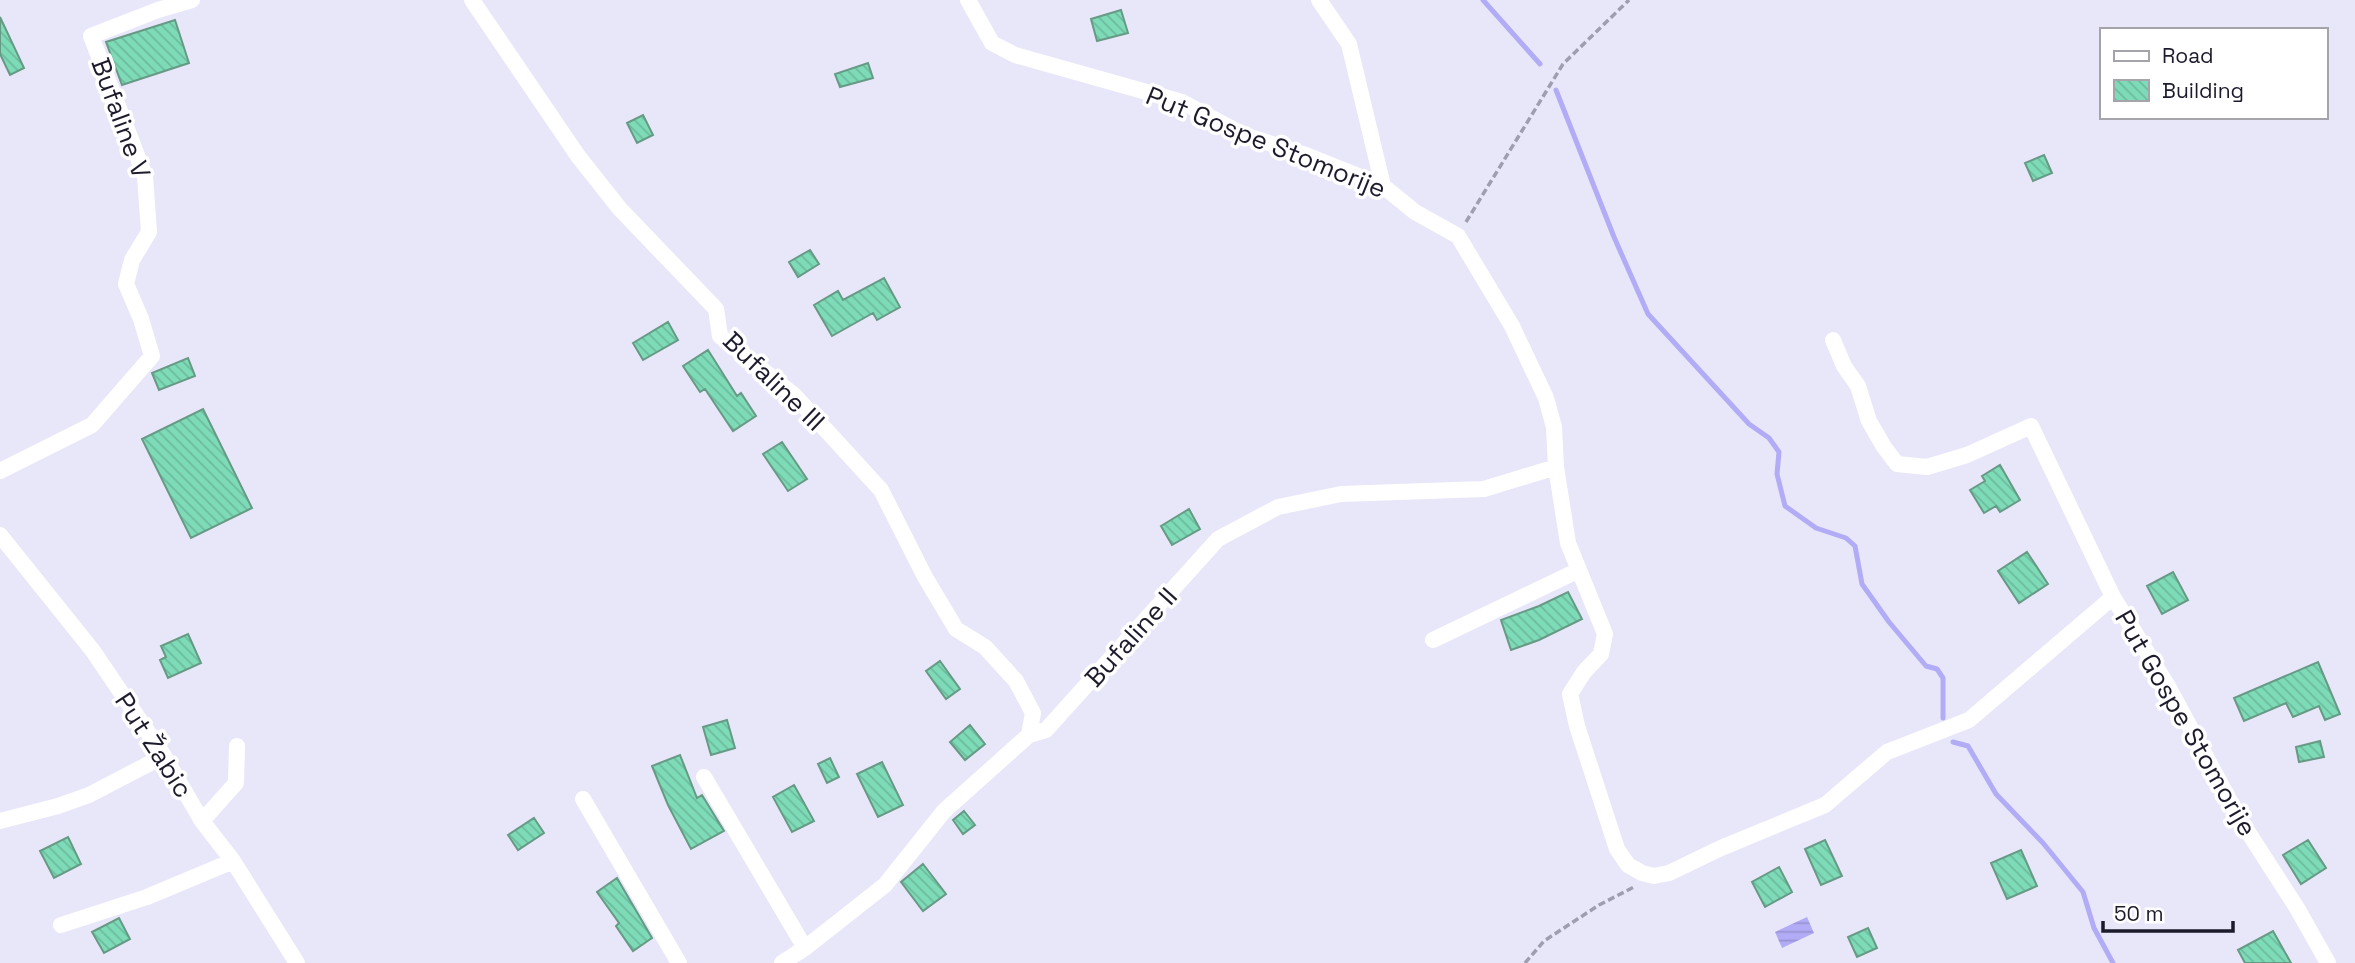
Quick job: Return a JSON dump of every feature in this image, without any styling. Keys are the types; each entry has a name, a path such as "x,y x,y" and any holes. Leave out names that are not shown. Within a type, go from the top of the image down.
{"street":[{"name":"Bufaline V","path":"0,471 92,425 152,356 141,319 126,284 132,260 149,232 145,176 91,36 192,0"},
{"name":"Bufaline III","path":"472,0 595,177 620,208 716,309 720,336 794,395 881,490 925,577 956,629 985,648 1016,681 1033,713 1029,735"},
{"name":"Put Gospe Stomorije","path":"968,0 992,43 1015,55 1182,102 1244,135 1303,154 1383,186 1415,212 1458,236 1512,326 1546,398 1554,426 1556,467 1568,543 1605,634 1601,654 1584,672 1570,694 1577,726 1617,849 1628,865 1654,876 1669,873 1721,848 1825,805 1887,752 1969,720 2113,597 2169,688 2239,818 2297,908 2328,963"},
{"path":"1319,0 1349,44 1383,186"},
{"path":"1833,340 1844,366 1858,386 1869,421 1884,447 1898,464 1927,467 1968,456 2031,426 2113,597"},
{"name":"Bufaline II","path":"782,963 885,885 944,811 1029,735 1046,730 1218,539 1278,507 1341,494 1483,489 1556,467"},
{"name":"Put Žabic","path":"0,536 93,651 164,757 202,821 233,861 297,963"},
{"path":"1433,640 1579,570"},
{"path":"202,821 236,783 237,746"},
{"path":"0,821 89,795 164,757"},
{"path":"704,777 805,948"},
{"path":"583,799 679,963"},
{"path":"61,925 147,897 233,861"}],"path":[{"path":"1458,236 1563,64 1629,0"},
{"path":"1525,963 1544,941 1599,905 1654,876"}],"shaded area":[{"path":"1807,917 1814,933 1782,948 1775,932"}],"building":[{"path":"1121,10 1128,33 1097,41 1091,19"},
{"path":"0,17 24,68 10,75 0,54"},
{"path":"175,20 189,63 122,85 106,42"},
{"path":"868,63 873,78 840,87 835,74"},
{"path":"643,115 653,135 637,143 627,123"},
{"path":"2044,155 2052,173 2033,181 2025,163"},
{"path":"810,250 819,264 798,277 789,262"},
{"path":"884,278 900,307 877,320 873,313 832,336 814,305 838,291 843,300"},
{"path":"668,322 678,340 643,360 633,343"},
{"path":"708,350 737,396 741,393 756,416 733,431 705,389 700,392 683,366"},
{"path":"188,358 195,376 159,390 152,373"},
{"path":"203,409 252,508 191,538 142,439"},
{"path":"782,442 807,479 788,491 763,454"},
{"path":"2000,465 2020,500 2000,512 1996,506 1984,513 1970,490 1985,481 1982,476"},
{"path":"1189,509 1200,529 1172,545 1161,526"},
{"path":"2027,552 2048,584 2019,603 1998,571"},
{"path":"2173,572 2188,600 2162,614 2147,586"},
{"path":"1568,592 1582,619 1511,650 1501,620"},
{"path":"188,634 201,663 168,678 160,660 166,657 161,646"},
{"path":"940,661 960,689 946,699 926,671"},
{"path":"2318,662 2340,714 2325,720 2319,706 2293,717 2286,703 2244,721 2234,698"},
{"path":"727,720 735,748 711,755 703,727"},
{"path":"970,725 985,744 965,760 950,742"},
{"path":"2320,741 2324,757 2299,762 2296,747"},
{"path":"680,755 697,798 702,795 724,831 691,849 668,805 652,766"},
{"path":"830,758 839,777 827,783 818,764"},
{"path":"882,762 903,805 878,817 857,774"},
{"path":"794,785 814,821 792,832 773,797"},
{"path":"964,811 975,825 963,834 953,820"},
{"path":"534,818 544,833 518,850 508,835"},
{"path":"68,837 81,864 54,878 40,851"},
{"path":"1825,840 1842,876 1821,885 1805,849"},
{"path":"2308,840 2326,868 2301,884 2283,855"},
{"path":"2021,850 2037,886 2007,899 1991,863"},
{"path":"923,864 946,894 923,911 901,882"},
{"path":"1779,867 1792,892 1765,907 1752,882"},
{"path":"617,878 652,938 633,951 616,926 619,923 597,892"},
{"path":"119,918 130,939 104,953 92,932"},
{"path":"1868,928 1877,948 1857,957 1848,937"},
{"path":"2273,931 2291,963 2245,963 2238,950"}],"waterway":[{"path":"1483,0 1540,64"},
{"path":"1556,90 1614,237 1648,314 1749,424 1769,438 1779,452 1777,474 1785,506 1816,528 1846,538 1855,546 1862,584 1926,666 1937,669 1943,678 1943,718"},
{"path":"1953,742 1968,746 1996,794 2043,843 2083,892 2094,928 2113,963"}]}
